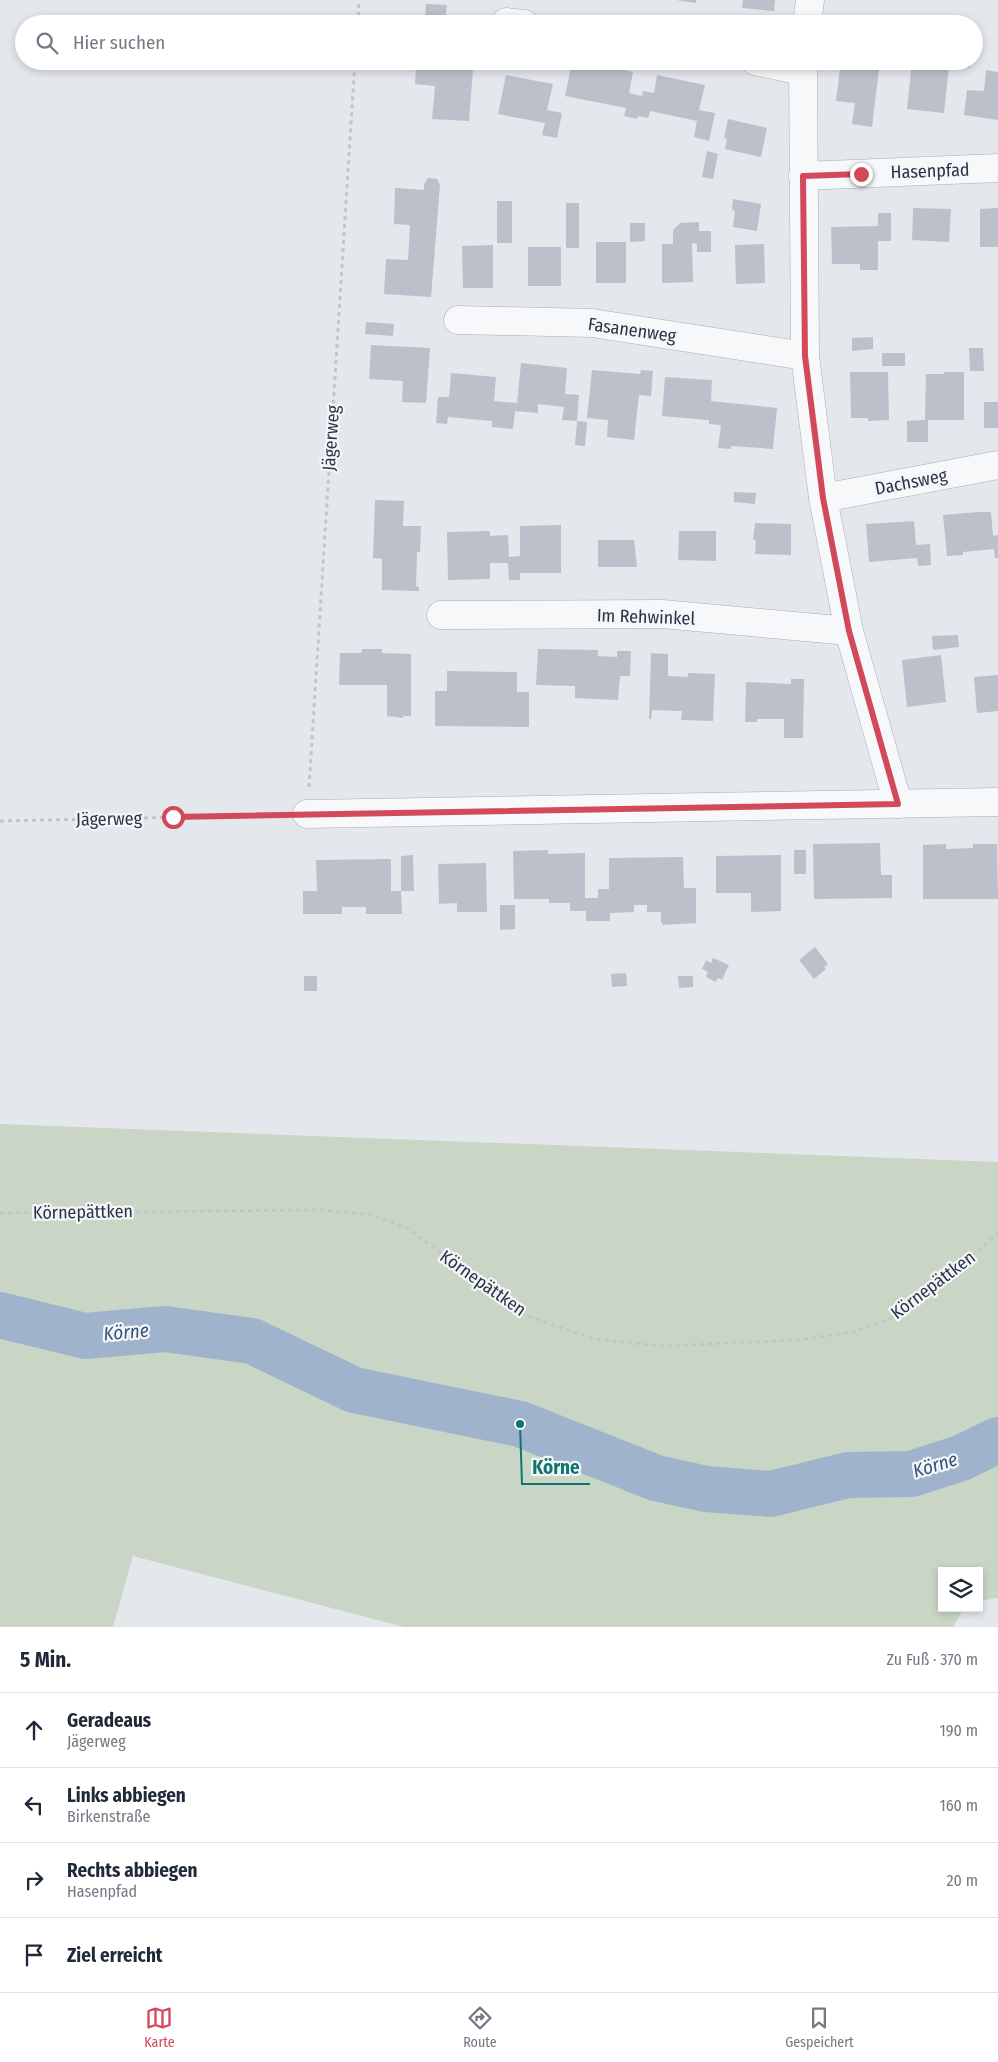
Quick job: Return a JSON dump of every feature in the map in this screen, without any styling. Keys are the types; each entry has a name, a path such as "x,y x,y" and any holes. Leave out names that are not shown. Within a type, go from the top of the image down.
{"street":[{"path":"808,15 810,0"},
{"path":"802,70 805,356 823,498 849,631 898,804"},
{"name":"Hasenpfad","path":"803,176 998,168"},
{"name":"Fasanenweg","path":"458,320 592,323 805,356"},
{"name":"Dachsweg","path":"823,498 998,465"},
{"name":"Im Rehwinkel","path":"441,615 662,614 849,631"},
{"path":"307,814 998,802"}],"path":[{"path":"358,15 359,0"},
{"name":"Jägerweg","path":"0,821 307,814 354,70"},
{"name":"Körnepättken","path":"0,1213 323,1210 374,1215 406,1228 525,1315 594,1339 664,1346 800,1340 852,1332 895,1317 945,1279 998,1234"}],"green space":[{"path":"0,1124 998,1162 998,1598 983,1600 983,1567 938,1567 938,1612 962,1612 953,1627 404,1627 133,1556 113,1627 0,1627"}],"building":[{"path":"676,0 696,0 696,3"},
{"path":"743,0 775,0 774,11 742,8"},
{"path":"426,4 447,5 446,15 425,15"},
{"path":"416,70 473,70 469,121 432,119 435,86 415,84"},
{"path":"570,70 624,70 633,72 629,93 642,96 643,91 654,93 657,75 705,85 699,110 715,113 709,141 694,137 697,121 650,111 648,118 638,116 637,119 624,116 626,108 565,96"},
{"path":"840,70 879,70 872,127 852,124 855,103 836,101"},
{"path":"911,70 949,70 944,113 907,109"},
{"path":"986,70 998,72 998,120 964,115 967,90 984,91"},
{"path":"506,75 553,84 547,110 562,113 557,138 542,135 545,123 498,114"},
{"path":"728,119 767,128 761,157 725,149 727,139 724,138"},
{"path":"707,151 718,154 713,179 702,177"},
{"path":"428,178 437,179 440,185 431,297 384,294 386,259 408,260 410,225 394,224 395,188 424,190 424,184"},
{"path":"733,199 761,204 757,231 733,227 735,211 732,210"},
{"path":"497,201 512,201 512,243 497,243"},
{"path":"566,203 579,203 579,248 566,248"},
{"path":"913,208 951,209 949,242 912,240"},
{"path":"998,208 998,247 980,247 980,209"},
{"path":"878,213 891,213 891,241 878,241 878,270 860,270 860,264 832,264 831,227 878,226"},
{"path":"699,222 699,231 711,231 711,252 697,252 697,244 692,243 693,282 662,283 662,244 673,244 673,230 680,223"},
{"path":"630,223 645,223 645,241 630,242"},
{"path":"596,242 626,242 626,283 596,283"},
{"path":"764,244 765,283 736,284 735,245"},
{"path":"493,245 493,288 463,288 462,246"},
{"path":"528,247 561,247 561,286 528,286"},
{"path":"366,322 394,324 393,336 365,334"},
{"path":"873,337 873,349 852,351 852,338"},
{"path":"371,345 430,348 426,403 402,402 403,381 369,379"},
{"path":"969,348 983,348 984,371 970,371"},
{"path":"882,353 905,353 905,366 882,366"},
{"path":"521,363 567,368 565,394 579,395 577,421 562,420 564,407 538,404 538,413 515,411 513,429 492,427 492,421 448,417 447,424 436,423 438,397 449,397 451,373 496,377 494,401 517,403"},
{"path":"592,370 640,374 641,370 653,371 651,396 639,395 634,440 607,437 608,420 587,418"},
{"path":"850,372 888,372 889,420 868,421 868,418 851,418"},
{"path":"944,372 964,372 964,420 928,420 928,442 907,442 907,421 925,420 926,374 944,374"},
{"path":"665,377 712,380 711,401 777,408 773,449 731,446 731,449 718,448 721,425 709,424 709,420 662,416"},
{"path":"984,402 998,402 998,428 984,428"},
{"path":"577,421 587,422 585,446 575,445"},
{"path":"734,492 756,493 755,504 734,502"},
{"path":"375,500 404,501 403,526 421,526 420,552 417,552 416,586 419,587 419,591 382,590 382,559 373,558"},
{"path":"991,512 993,536 998,535 998,558 995,558 994,549 963,552 963,555 947,556 943,515"},
{"path":"914,521 916,545 930,544 931,565 918,566 917,558 869,562 866,524"},
{"path":"755,523 791,524 791,555 755,554 756,540 753,540"},
{"path":"561,525 561,573 520,573 520,580 509,580 508,563 490,563 490,579 448,580 447,532 490,531 490,536 508,535 509,557 520,556 520,526"},
{"path":"679,531 716,531 716,561 678,560"},
{"path":"598,540 634,540 637,567 598,567"},
{"path":"958,635 959,647 933,650 932,636"},
{"path":"362,649 382,649 382,653 411,654 411,716 403,716 403,718 387,716 387,685 339,685 340,653 361,653"},
{"path":"538,649 598,650 598,656 617,657 617,651 631,651 630,676 620,676 618,700 575,698 575,686 536,685"},
{"path":"651,653 668,654 668,676 688,677 688,673 715,674 713,721 681,720 682,711 652,710 651,719 649,719"},
{"path":"941,655 946,702 907,707 902,660"},
{"path":"447,671 517,672 517,692 529,692 529,727 435,726 435,691 447,691"},
{"path":"998,675 998,711 977,713 974,677"},
{"path":"791,679 804,679 803,738 784,738 784,719 757,719 757,722 745,722 746,682 791,684"},
{"path":"880,843 881,875 892,875 892,898 814,899 813,844"},
{"path":"946,844 946,849 973,848 973,844 997,844 998,899 923,899 923,845"},
{"path":"548,850 548,854 585,853 585,898 598,898 598,889 609,889 609,858 683,857 684,888 696,888 696,923 663,925 661,922 661,912 647,912 647,905 634,905 634,912 610,913 610,921 586,921 586,911 570,911 570,903 549,903 549,899 514,899 513,851"},
{"path":"794,850 806,850 806,874 794,874"},
{"path":"413,855 414,891 401,891 401,856"},
{"path":"781,855 781,911 751,912 751,893 716,893 716,856"},
{"path":"391,859 391,891 401,891 402,914 366,914 366,907 342,907 342,914 303,914 303,891 317,891 316,860"},
{"path":"486,863 487,912 457,912 457,903 439,904 438,864"},
{"path":"500,905 515,905 515,929 500,930"},
{"path":"815,947 828,964 824,967 826,969 814,979 799,960"},
{"path":"713,958 729,965 722,980 718,978 716,982 706,977 708,972 702,969 706,960 711,963"},
{"path":"626,973 627,986 612,987 611,974"},
{"path":"304,976 317,976 317,991 304,991"},
{"path":"678,976 693,976 693,987 679,988"}],"waterway":[{"name":"Körne","path":"0,1315 85,1336 165,1329 252,1341 354,1390 520,1424 656,1478 706,1489 771,1494 848,1475 911,1474 961,1458 998,1440"}],"place":[{"name":"Körne","path":"520,1424"}],"route":[{"path":"173,817 898,804 849,631 823,498 805,356 803,176 861,174"}]}
